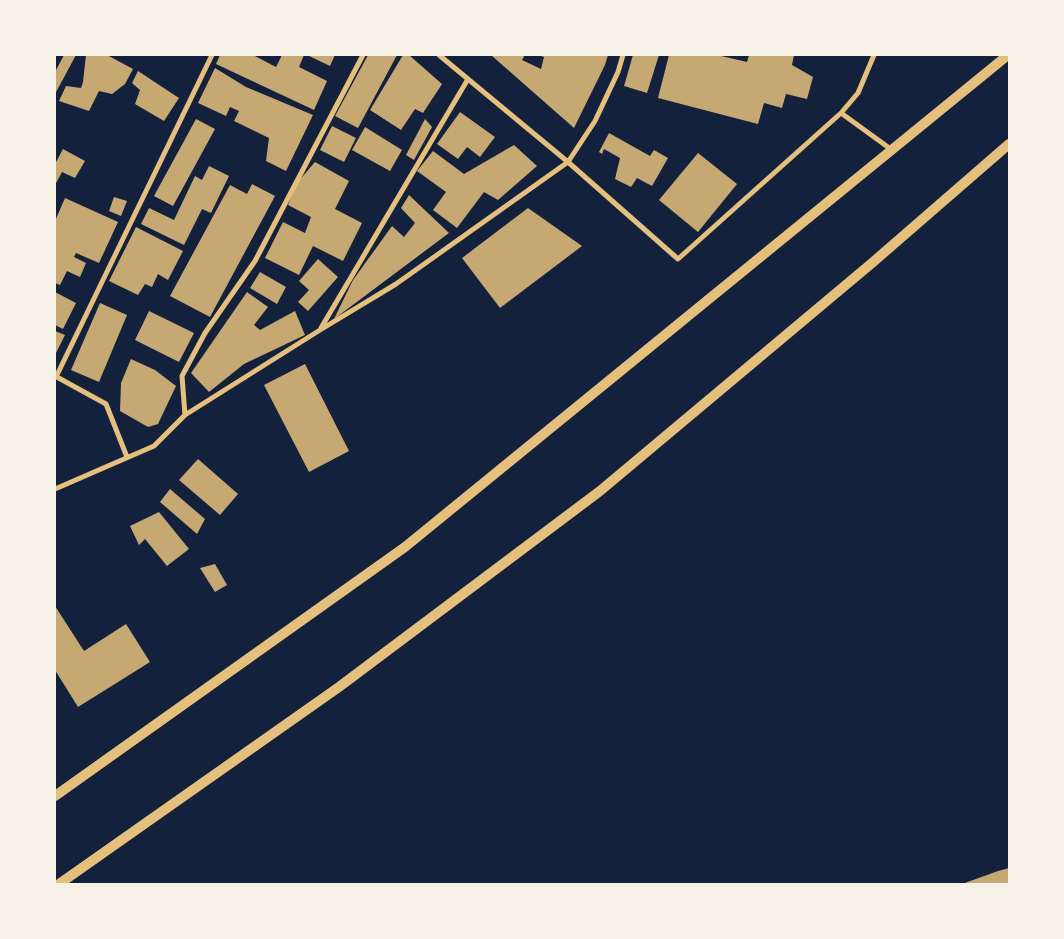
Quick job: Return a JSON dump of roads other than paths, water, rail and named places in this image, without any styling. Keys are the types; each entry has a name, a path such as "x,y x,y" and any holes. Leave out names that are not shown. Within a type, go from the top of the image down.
{"main road":[{"path":"55,796 405,547 1008,55"},
{"path":"59,884 340,687 600,492 872,263 1009,144"}],"street":[{"path":"127,458 106,404 55,377 212,55"},
{"path":"185,416 182,376 206,333 254,261 363,55"},
{"path":"440,55 568,162 678,259 842,113 858,93 874,55"},
{"path":"55,489 154,446 185,416 396,284 568,162 595,121 618,72 623,55"},
{"path":"320,330 468,79"},
{"path":"842,113 892,150"}]}
